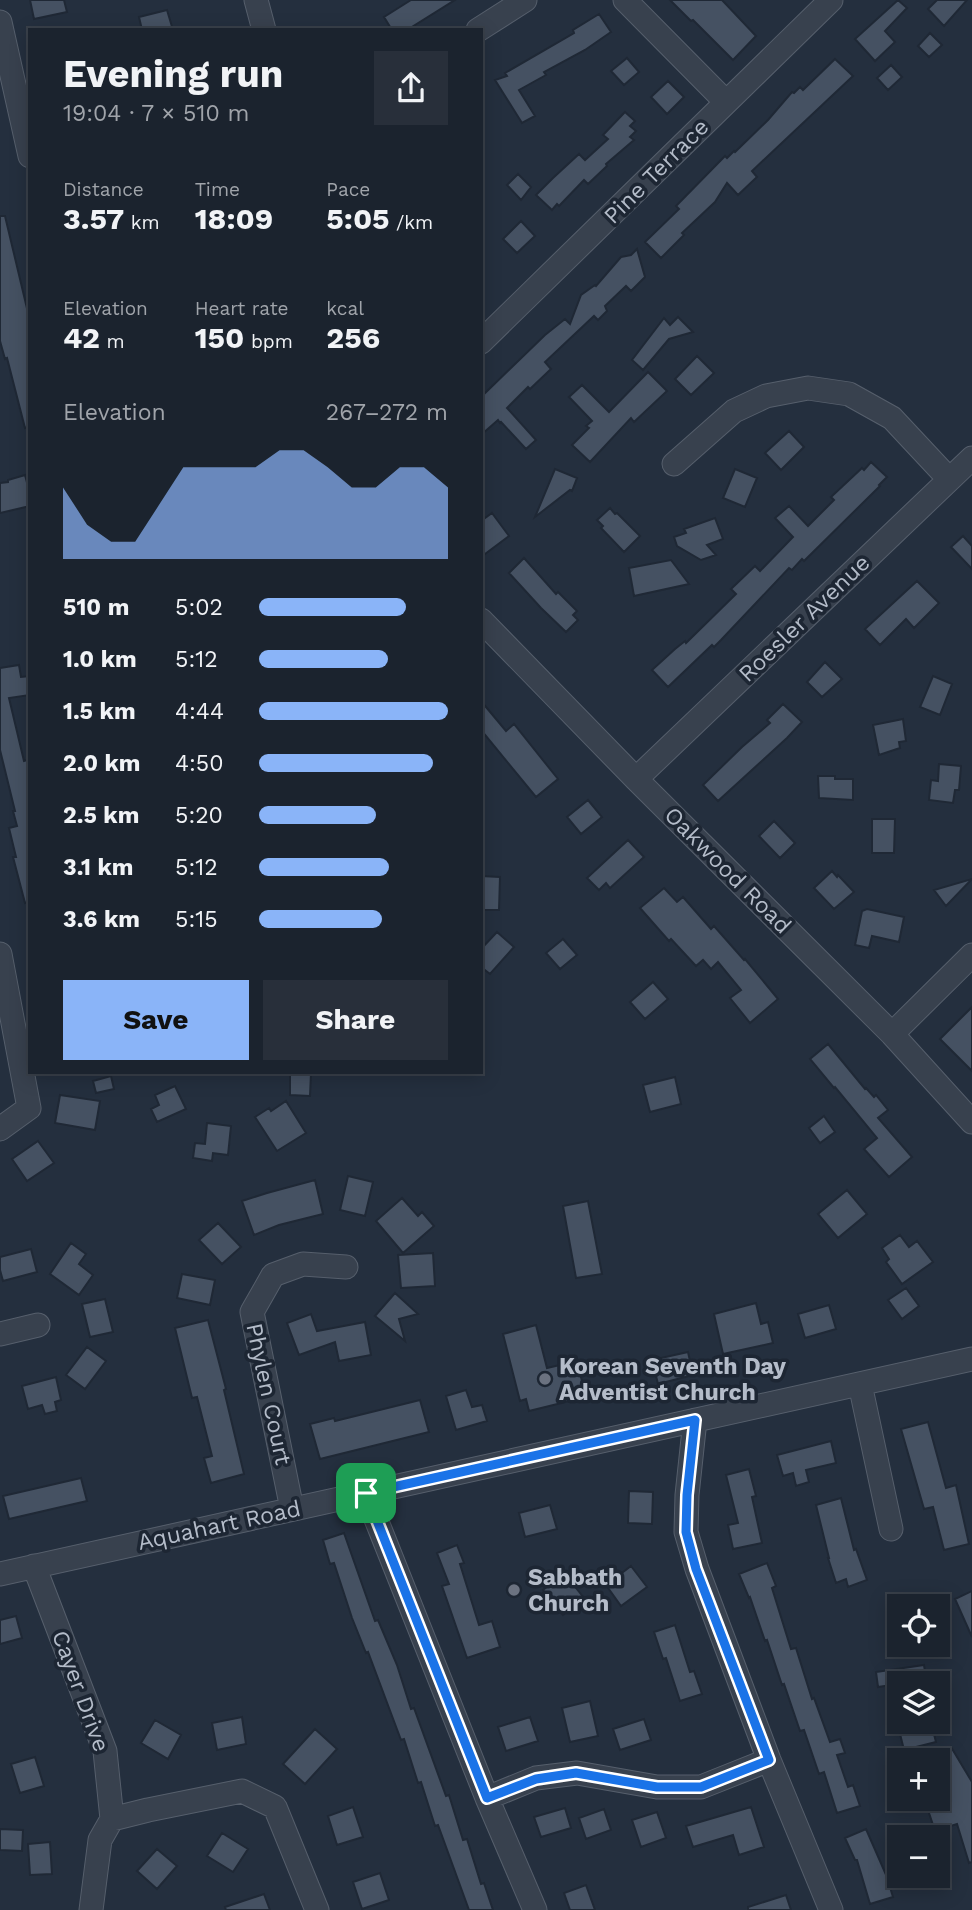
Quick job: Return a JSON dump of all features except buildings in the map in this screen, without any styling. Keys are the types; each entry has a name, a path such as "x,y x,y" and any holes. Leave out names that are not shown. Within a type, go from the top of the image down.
{"street":[{"path":"256,0 263,28"},
{"path":"481,28 525,0"},
{"path":"625,0 726,102"},
{"name":"Pine Terrace","path":"483,340 831,0"},
{"path":"0,22 28,147"},
{"path":"674,464 734,411 766,396 807,388 849,394 892,418 949,479"},
{"name":"Roesler Avenue","path":"636,779 972,458"},
{"name":"Oakwood Road","path":"483,622 892,1034 972,1122"},
{"path":"0,954 29,1108 0,1129"},
{"path":"892,1034 972,955"},
{"name":"Phylen Court","path":"292,1509 252,1312 272,1275 303,1264 346,1267"},
{"path":"0,1334 38,1325"},
{"name":"Aquahart Road","path":"0,1574 972,1359"},
{"path":"860,1384 891,1529"},
{"path":"695,1420 686,1532 696,1569 769,1760 831,1910"},
{"path":"366,1493 487,1798 535,1910"},
{"name":"Cayer Drive","path":"34,1566 105,1751 112,1819 100,1840 91,1910"},
{"path":"487,1798 536,1779 576,1773 657,1787 701,1787 769,1760"},
{"path":"112,1819 243,1791 275,1807 317,1910"}],"place":[{"name":"Korean Seventh Day Adventist Church","path":"545,1379"},
{"name":"Sabbath Church","path":"514,1590"}],"route":[{"path":"695,1420 686,1532 696,1569 769,1760 701,1787 657,1787 576,1773 536,1779 487,1798 366,1493 695,1420"}]}
